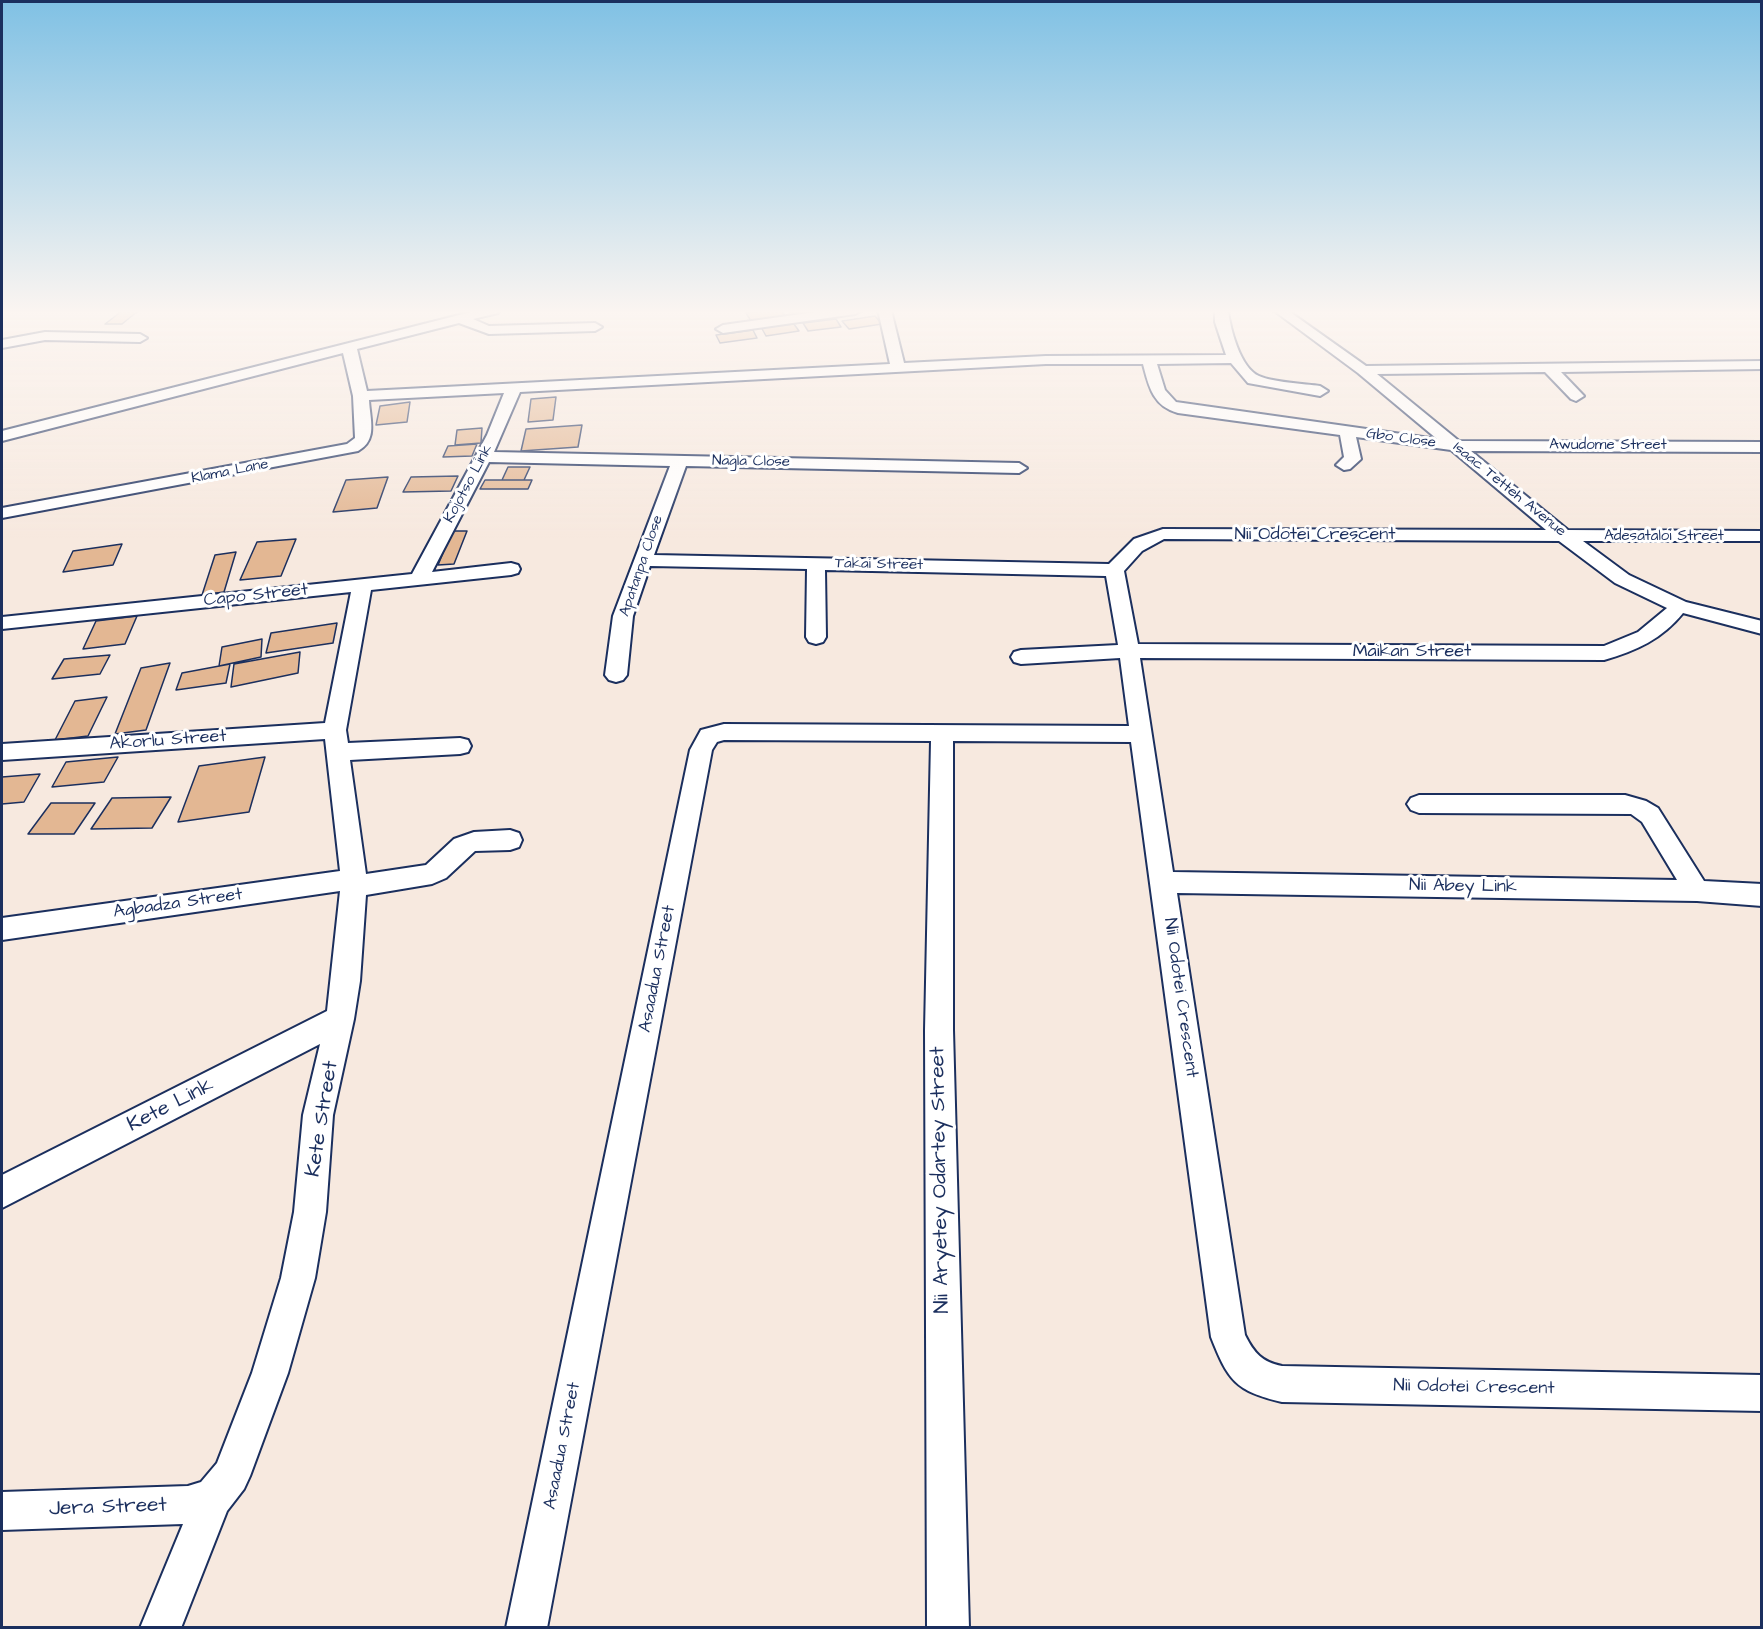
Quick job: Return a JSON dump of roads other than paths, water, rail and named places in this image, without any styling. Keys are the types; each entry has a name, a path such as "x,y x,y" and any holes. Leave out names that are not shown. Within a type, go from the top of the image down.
{"street":[{"path":"2,436 195,386"},
{"name":"Klama Lane","path":"2,513 351,448 363,438 359,386"},
{"path":"361,396 552,386"},
{"name":"Gbo Close","path":"1157,386 1162,402 1169,406 1455,446"},
{"path":"1290,386 1320,391"},
{"name":"Isaac Tetteh Avenue","path":"1382,386 1566,537 1622,579 1679,606 1761,628"},
{"path":"1567,386 1576,396"},
{"name":"Kojotso Link","path":"420,578 483,457 514,388"},
{"path":"1344,465 1353,459 1347,431"},
{"name":"Awudome Street","path":"1455,446 1598,446 1611,457 1619,460 1678,459 1668,446 1761,447"},
{"name":"Nagla Close","path":"483,457 1018,468"},
{"name":"Apatanpa Close","path":"616,675 623,616 680,461"},
{"name":"Nii Odotei Crescent","path":"1566,537 1163,534 1146,538 1135,545 1114,570 1129,651 1164,882 1228,1337 1241,1366 1262,1380 1282,1384 1761,1394"},
{"name":"Adesataloi Street","path":"1566,537 1761,536"},
{"name":"Takai Street","path":"643,560 1114,570"},
{"path":"816,564 816,638"},
{"name":"Capo Street","path":"3,624 511,569"},
{"name":"Kete Street","path":"160,1628 213,1498 231,1476 270,1373 298,1278 310,1212 318,1115 340,1020 346,981 353,883 337,741 362,585"},
{"name":"Maikan Street","path":"1021,657 1129,651 1604,653 1629,647 1648,637 1669,619 1679,606"},
{"name":"Asaadua Street","path":"526,1628 701,750 709,736 724,732 1140,734"},
{"name":"Nii Aryetey Odartey Street","path":"942,733 939,1030 948,1628"},
{"name":"Akorlu Street","path":"2,752 337,741 460,746"},
{"path":"1419,804 1625,804 1638,807 1650,815 1697,891"},
{"name":"Agbadza Street","path":"2,929 432,874 443,868 463,846 473,842 510,840"},
{"name":"Nii Abey Link","path":"1164,882 1697,891 1761,895"},
{"name":"Kete Link","path":"2,1192 340,1020"},
{"name":"Jera Street","path":"2,1511 188,1505 213,1498"}]}
